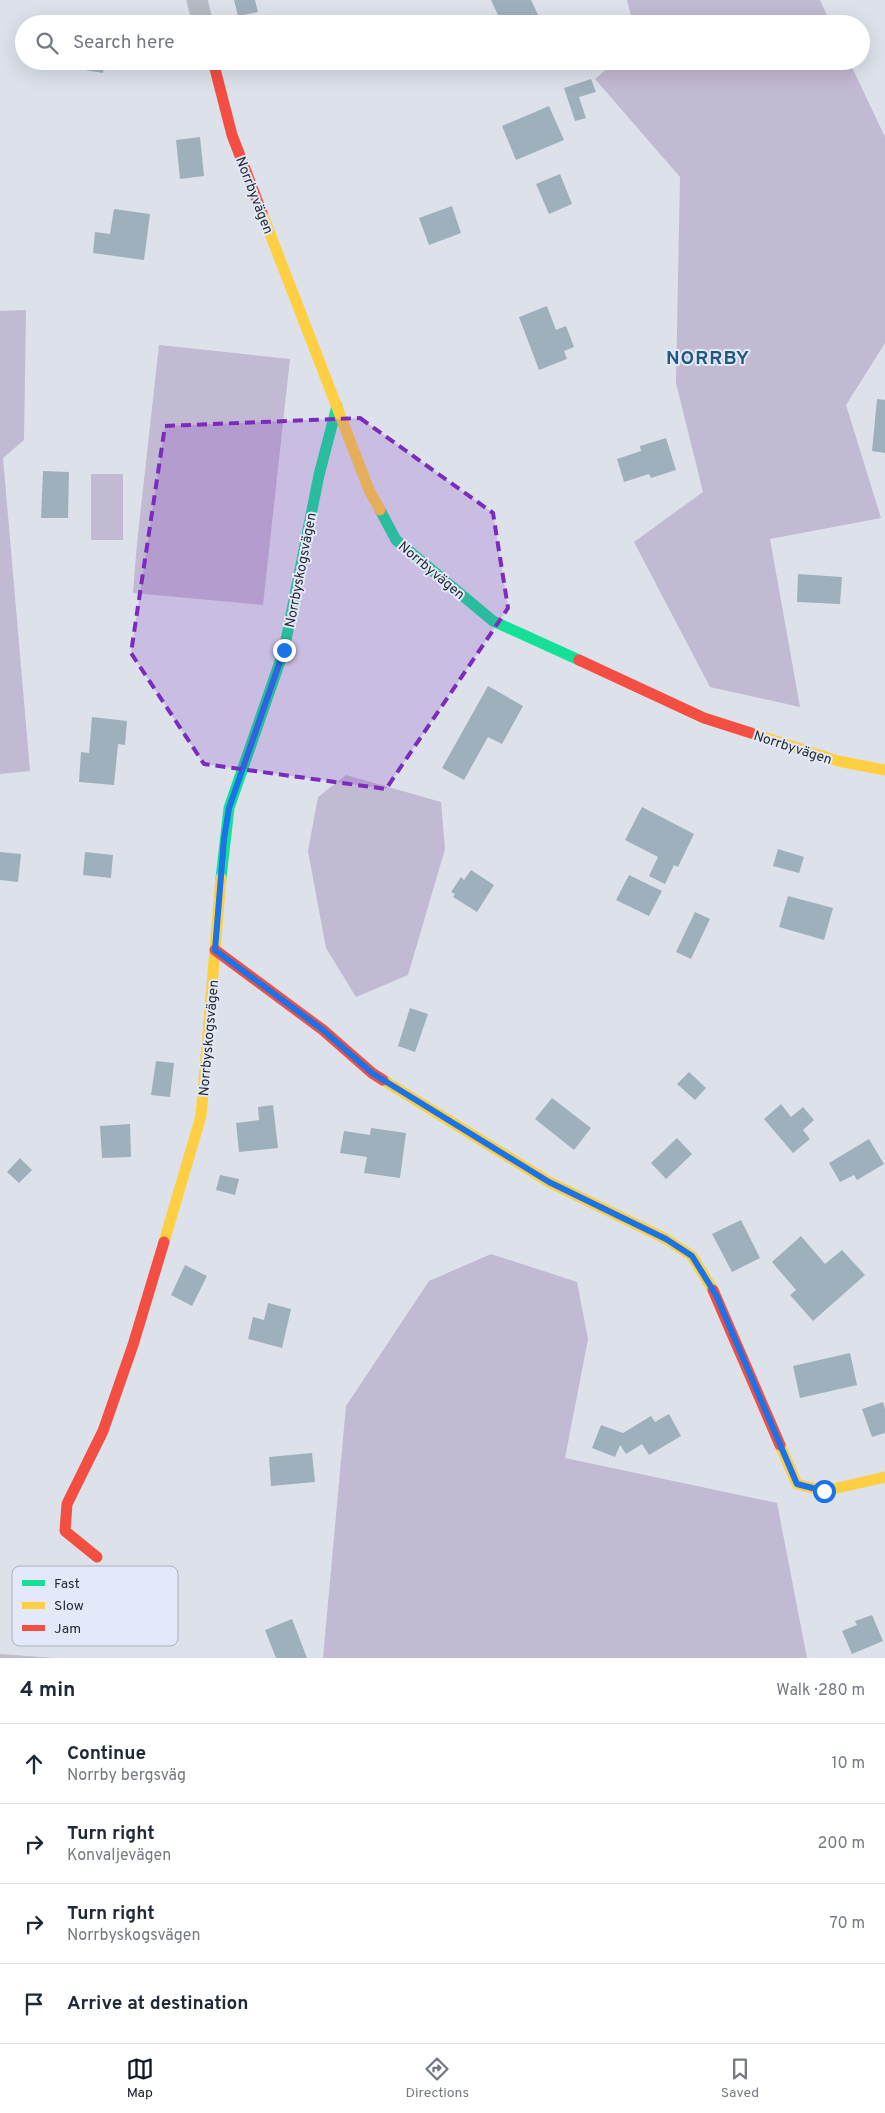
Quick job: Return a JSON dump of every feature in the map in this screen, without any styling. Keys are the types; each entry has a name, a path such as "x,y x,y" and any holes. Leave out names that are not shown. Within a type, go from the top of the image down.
{"street":[{"path":"196,0 200,15"},
{"name":"Norrbyvägen","path":"214,70 232,135 370,490 396,540 493,621 704,718 838,761 885,770"},
{"name":"Norrbyskogsvägen","path":"97,1557 65,1532 67,1504 103,1431 132,1345 201,1116 224,839 229,808 284,650 319,475 337,406"},
{"path":"215,950 323,1030 372,1073 549,1182 666,1239 692,1256 716,1295 797,1484 824,1491 885,1478"}],"highlighted area":[{"path":"360,418 493,513 508,608 386,789 204,764 131,653 165,426"}],"shaded area":[{"path":"627,0 820,0 827,15 631,15"},
{"path":"606,70 853,70 885,137 885,343 846,405 881,518 770,539 800,707 710,687 634,542 703,492 676,383 680,177 595,79"},
{"path":"26,310 24,440 3,458 30,771 0,774 0,311"},
{"path":"159,345 290,359 263,605 133,593"},
{"path":"91,474 123,474 123,540 91,540"},
{"path":"346,775 441,802 445,849 408,975 356,997 326,948 308,851 318,797"},
{"path":"491,1254 577,1282 588,1339 565,1458 777,1503 807,1658 323,1658 346,1406 429,1281"},
{"path":"0,1654 55,1658 0,1658"}],"building":[{"path":"234,0 255,0 258,12 238,15"},
{"path":"491,0 531,0 538,15 498,15"},
{"path":"85,70 104,70 103,73"},
{"path":"591,79 596,92 579,97 586,118 575,121 564,88"},
{"path":"549,106 564,140 516,160 502,126"},
{"path":"200,137 204,176 180,179 176,140"},
{"path":"560,174 572,204 549,214 536,184"},
{"path":"452,206 461,233 429,245 419,218"},
{"path":"114,209 150,214 144,260 93,253 95,232 110,234"},
{"path":"547,306 556,330 566,326 574,347 564,351 567,359 539,370 519,317"},
{"path":"877,399 885,400 885,453 872,451"},
{"path":"666,438 676,470 651,478 649,474 624,482 617,459 641,451 640,446"},
{"path":"43,471 69,472 68,518 41,518"},
{"path":"798,574 842,577 840,604 797,602"},
{"path":"488,686 523,706 502,744 488,737 464,780 442,768"},
{"path":"92,717 127,721 125,745 118,744 114,785 79,782 81,752 89,753"},
{"path":"642,807 694,834 678,867 674,865 665,884 649,876 658,857 625,840"},
{"path":"778,849 804,857 799,873 773,866"},
{"path":"0,852 21,854 18,882 0,880"},
{"path":"85,852 113,855 111,878 83,875"},
{"path":"471,870 494,885 477,912 453,897 455,894 451,892 461,877 464,880"},
{"path":"629,875 662,891 649,916 616,900"},
{"path":"788,896 833,908 824,940 779,927"},
{"path":"695,912 710,919 691,959 676,952"},
{"path":"410,1008 428,1014 415,1052 398,1046"},
{"path":"156,1061 174,1063 170,1097 151,1095"},
{"path":"689,1072 706,1088 695,1100 677,1084"},
{"path":"552,1098 591,1128 574,1150 535,1119"},
{"path":"781,1104 791,1117 803,1107 814,1120 803,1130 810,1139 793,1153 764,1119"},
{"path":"273,1105 278,1148 239,1152 236,1123 259,1120 258,1107"},
{"path":"130,1124 131,1157 102,1158 100,1126"},
{"path":"371,1128 406,1133 400,1178 364,1173 367,1157 340,1153 344,1131 370,1135"},
{"path":"677,1138 692,1154 666,1179 651,1163"},
{"path":"869,1139 884,1164 857,1180 854,1175 840,1182 829,1163"},
{"path":"20,1158 32,1170 19,1183 7,1172"},
{"path":"220,1175 239,1179 235,1195 216,1190"},
{"path":"741,1220 760,1258 732,1272 712,1234"},
{"path":"801,1236 825,1264 842,1250 865,1275 813,1321 790,1295 796,1290 772,1262"},
{"path":"185,1265 207,1276 192,1306 171,1295"},
{"path":"268,1303 291,1309 282,1348 248,1339 253,1317 264,1320"},
{"path":"850,1353 857,1385 800,1398 793,1366"},
{"path":"883,1402 885,1409 885,1433 872,1437 862,1409"},
{"path":"669,1414 681,1436 649,1455 642,1444 626,1454 620,1445 615,1457 592,1448 601,1425 623,1433 651,1416 655,1422"},
{"path":"312,1453 315,1482 271,1486 269,1457"},
{"path":"872,1615 883,1641 852,1654 842,1631 857,1625 855,1621"},
{"path":"292,1619 307,1658 276,1658 265,1630"}],"traffic: fast":[{"path":"221,878 229,808 284,650 319,475 337,406"},
{"path":"380,510 396,540 493,621 579,660"}],"traffic: slow":[{"path":"262,213 369,490 380,510"},
{"path":"751,733 838,761 885,770"},
{"path":"164,1242 201,1116 221,878"},
{"path":"383,1080 549,1182 666,1239 692,1256 713,1290"},
{"path":"780,1445 797,1484 824,1491 885,1477"}],"traffic: jam":[{"path":"215,70 232,135 262,213"},
{"path":"579,660 704,718 751,733"},
{"path":"215,950 323,1030 372,1073 383,1080"},
{"path":"97,1557 65,1531 67,1504 103,1431 133,1345 164,1242"},
{"path":"713,1290 780,1445"}],"district":[{"name":"NORRBY","path":"708,357"}],"route":[{"path":"284,650 229,808 224,839 215,950 323,1030 372,1073 549,1182 666,1239 692,1256 716,1295 797,1484 824,1491"}]}
